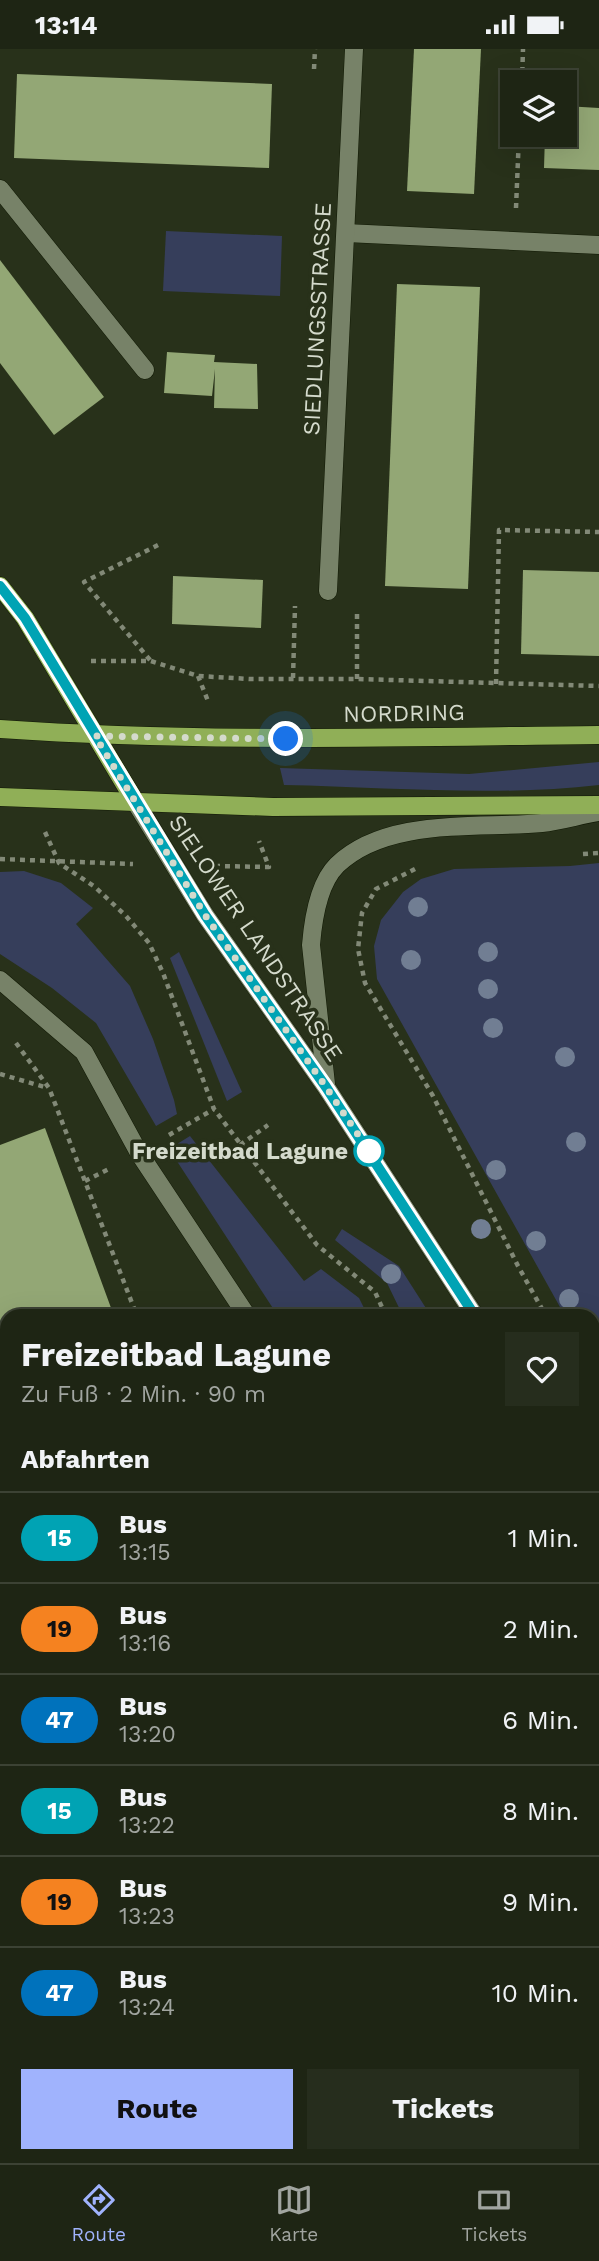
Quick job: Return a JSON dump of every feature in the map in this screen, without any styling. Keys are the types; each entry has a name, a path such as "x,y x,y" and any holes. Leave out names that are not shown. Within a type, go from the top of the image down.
{"main road":[{"name":"SIELOWER LANDSTRASSE","path":"0,586 25,618 136,803"},
{"name":"NORDRING","path":"0,729 95,736 274,739 599,735"},
{"path":"0,797 273,807 599,805"}],"street":[{"name":"SIEDLUNGSSTRASSE","path":"328,591 355,49"},
{"path":"0,189 145,370"},
{"path":"346,233 599,245"},
{"name":"SIELOWER LANDSTRASSE","path":"136,803 205,915 326,1087 470,1309"},
{"path":"326,1087 311,945 312,928 322,894 335,867 351,855 383,839 420,829 544,823 599,812"},
{"path":"0,980 84,1052 139,1153 242,1309"}],"path":[{"path":"522,70 523,49"},
{"path":"515,240 519,147"},
{"path":"496,684 499,530 599,532"},
{"path":"158,545 84,582 151,661 198,676 211,677 599,686"},
{"path":"578,855 599,853"},
{"path":"0,859 59,863 95,887 126,916 149,943 214,1109 317,1244 375,1292 383,1309"},
{"path":"425,867 411,870 376,890 362,913 358,949 365,983 433,1096 542,1309"},
{"path":"8,1032 49,1088 134,1309"},
{"path":"0,1074 49,1088"},
{"path":"240,1145 268,1125"}],"shaded area":[{"path":"166,231 282,236 280,296 163,291"},
{"path":"599,762 599,785 521,790 284,785 280,768 469,774"},
{"path":"599,863 599,1309 561,1309 377,979 374,946 381,920 403,892 421,879 454,869"},
{"path":"24,871 61,883 93,908 76,924 130,986 153,1039 177,1114 156,1126 96,1023 52,988 0,954 0,872"},
{"path":"179,952 242,1092 227,1101 170,958"},
{"path":"190,1136 304,1281 321,1269 359,1298 364,1309 273,1309 169,1149"},
{"path":"342,1229 399,1266 427,1309 400,1309 387,1283 335,1240"}],"building":[{"path":"414,49 481,49 474,194 407,191"},
{"path":"17,74 272,84 269,168 14,158"},
{"path":"577,107 599,108 599,170 544,168 545,147 577,147"},
{"path":"0,260 104,397 54,435 0,363"},
{"path":"397,284 480,287 468,589 385,586"},
{"path":"167,352 215,355 214,362 257,364 258,409 214,408 215,369 212,396 164,393"},
{"path":"523,570 599,572 599,656 521,654"},
{"path":"173,576 263,580 261,628 172,624"},
{"path":"45,1128 111,1309 0,1309 0,1145"}],"bus line":[{"name":"15","path":"0,586 25,618 205,915 326,1087 471,1309"}],"place":[{"name":"Freizeitbad Lagune","path":"369,1151"}],"route":[{"path":"286,739 95,736 205,915 369,1151"}]}
